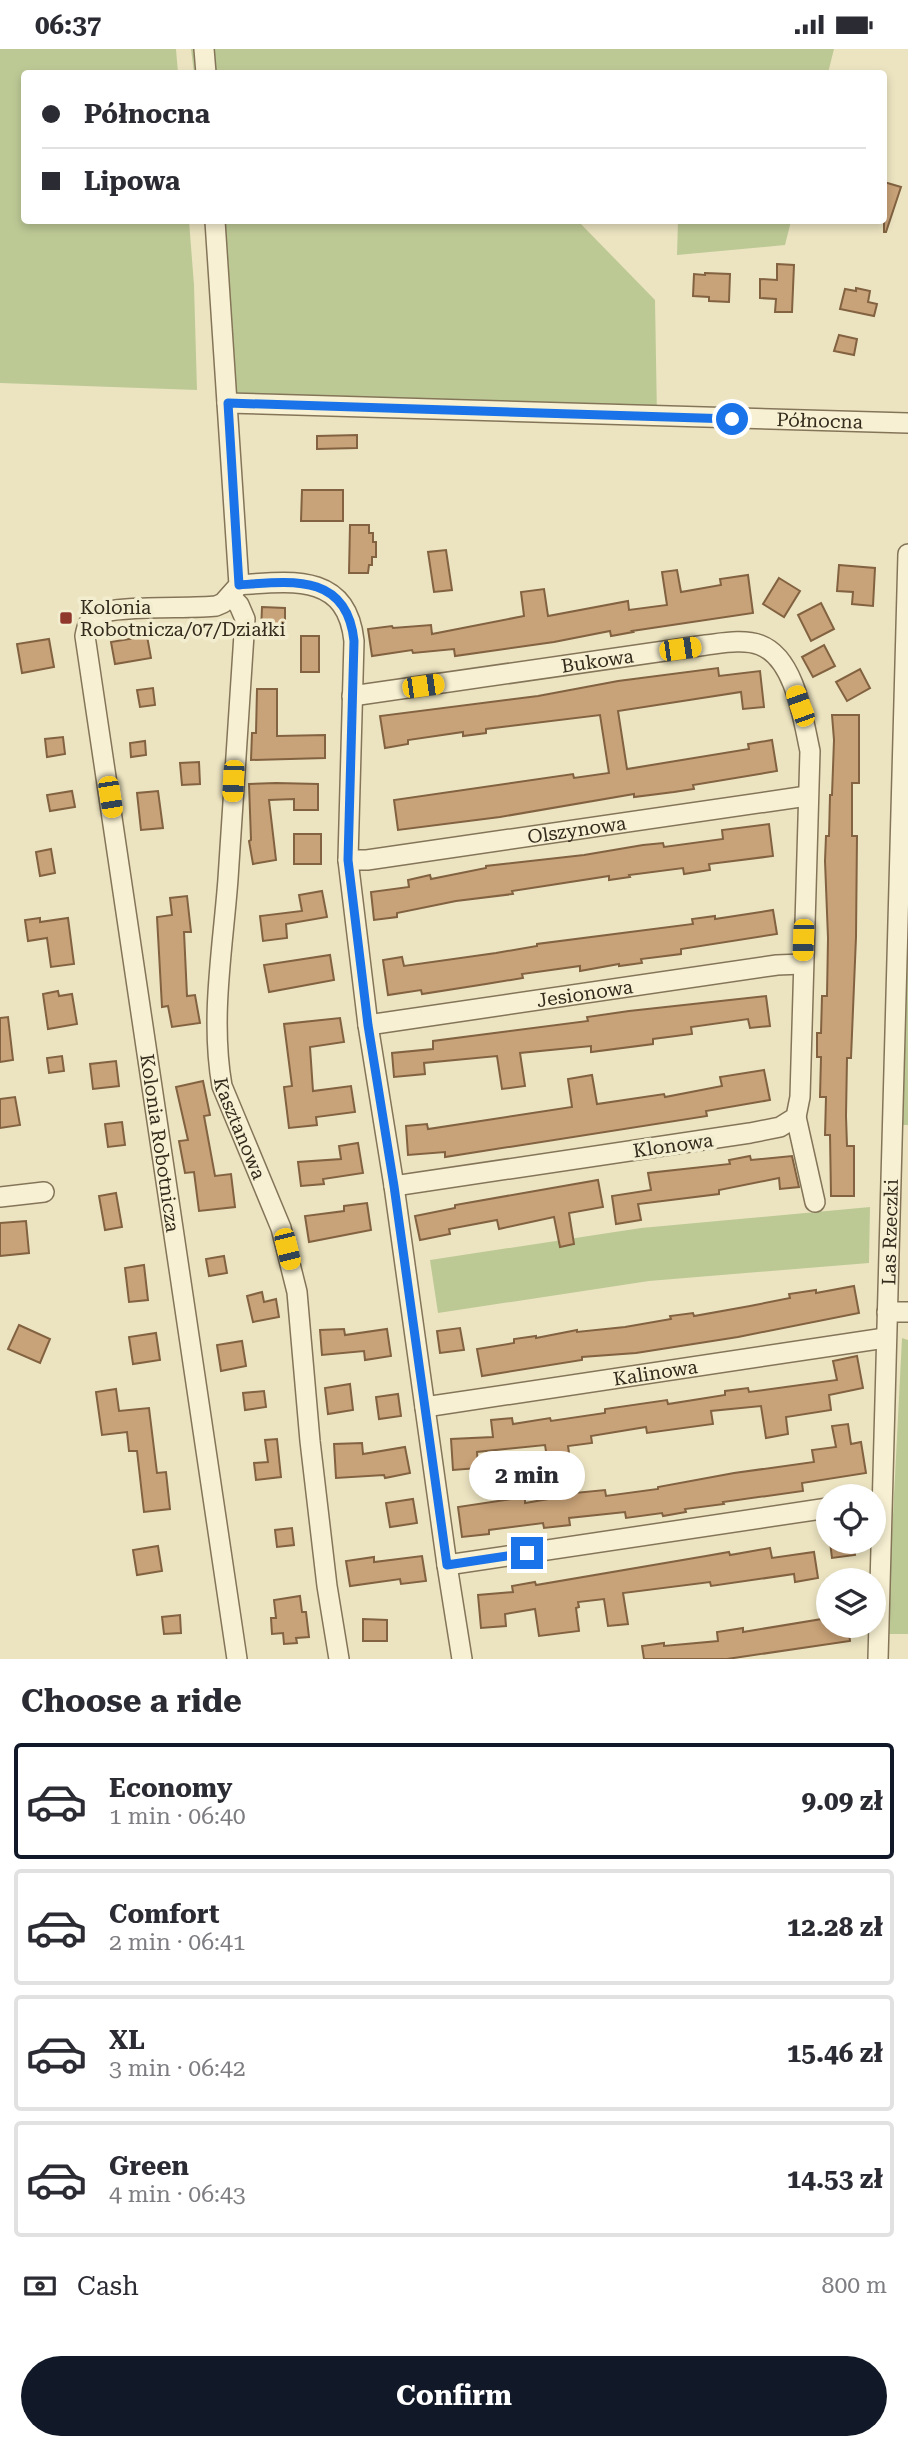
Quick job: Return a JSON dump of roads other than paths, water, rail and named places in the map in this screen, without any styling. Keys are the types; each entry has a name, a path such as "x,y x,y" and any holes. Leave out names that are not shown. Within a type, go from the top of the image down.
{"street":[{"path":"204,49 206,70"},
{"name":"Kasztanowa","path":"215,224 228,403 235,590 245,619 216,1041 222,1086 281,1227 297,1292 310,1441 327,1586 339,1659"},
{"name":"Północna","path":"228,403 908,423"},
{"name":"Las Rzeczki","path":"878,1484 885,1338 900,1137 908,554"},
{"path":"235,590 309,584 323,587 344,606 353,625 348,860 368,1025 394,1186 462,1659"},
{"name":"Kolonia Robotnicza","path":"235,590 216,606 107,610 90,619 85,636 237,1659"},
{"name":"Bukowa","path":"352,696 728,642 760,645 776,655 790,677 810,751 803,964"},
{"name":"Olszynowa","path":"348,860 372,859 807,796"},
{"path":"803,964 800,1097 796,1117 815,1202"},
{"name":"Jesionowa","path":"368,1025 777,965 803,964"},
{"name":"Klonowa","path":"394,1186 750,1133 780,1127 796,1117"},
{"path":"0,1197 44,1192"},
{"path":"887,1312 908,1312"},
{"name":"Kalinowa","path":"425,1407 885,1338"},
{"path":"447,1565 816,1511"},
{"name":"Las Rzeczki","path":"877,1554 878,1659"}],"place":[{"name":"Kolonia Robotnicza/07/Działki","path":"66,618"}]}
